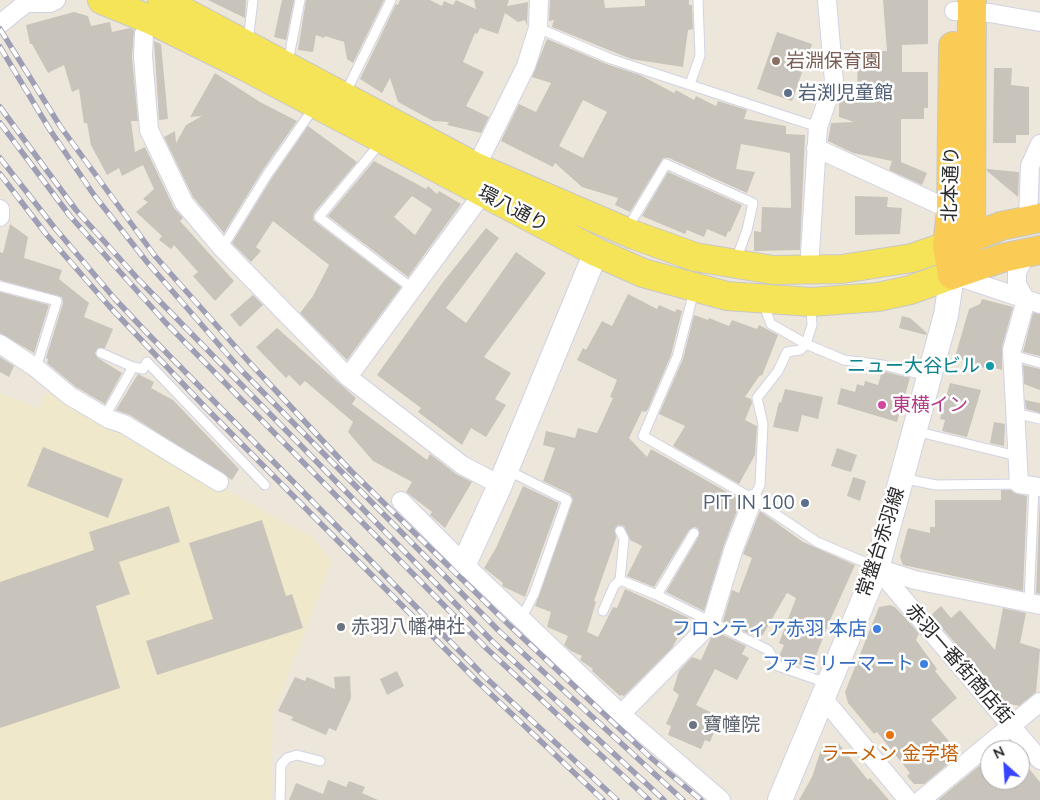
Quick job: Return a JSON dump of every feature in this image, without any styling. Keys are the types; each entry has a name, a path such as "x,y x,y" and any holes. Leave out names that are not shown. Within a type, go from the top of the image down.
{"highway":[{"name":"北本通り","path":"959,242 951,210 963,6"},
{"name":"北本通り","path":"959,242 963,6"},
{"name":"北本通り","path":"959,242 1001,226 1034,219"},
{"path":"959,242 952,275 1034,251"}],"main road":[{"name":"環八通り","path":"102,0 156,10 191,11 247,45 344,96 596,252 643,273 695,288 762,300 811,302 886,295 910,290 952,275"},
{"name":"環八通り","path":"156,10 382,140 479,180 695,256 735,265 773,270 809,270 875,265 912,258 959,242"},
{"path":"464,564 503,478 596,252"},
{"name":"常盤台赤羽線","path":"780,800 877,568 946,315 952,275"}],"street":[{"path":"0,24 26,3 50,3 56,0"},
{"path":"348,377 413,289 479,180 526,66 538,28 539,0"},
{"path":"809,270 818,127 834,81 827,0"},
{"path":"963,6 1040,22"},
{"path":"156,10 144,34 142,56 150,130 184,203 222,248 348,377 462,465 503,478"},
{"path":"1034,219 1030,166 1040,144"},
{"path":"816,148 951,210"},
{"path":"1033,302 1016,280 1018,266 1034,251"},
{"path":"952,275 1033,302"},
{"path":"1031,486 1018,456 1012,355 1033,302"},
{"path":"0,344 36,368 70,396 105,416 124,424 219,482"},
{"path":"621,714 711,623 734,548 753,499"},
{"path":"401,500 464,564 621,714 721,800"},
{"path":"877,568 915,580 1035,604"},
{"name":"赤羽一番街商店街","path":"877,568 1040,760"},
{"path":"825,690 908,800"},
{"path":"921,800 1040,702"}],"lane":[{"path":"247,45 253,0"},
{"path":"287,67 300,0"},
{"path":"344,96 391,0"},
{"path":"690,84 700,56 698,0"},
{"path":"538,28 611,59 818,127"},
{"path":"222,248 267,175 317,104"},
{"path":"382,140 319,217 413,289"},
{"path":"626,232 666,164 753,202 747,230 735,265"},
{"path":"0,286 57,301 36,368"},
{"path":"695,288 677,357 643,436 753,499 817,542 877,568"},
{"path":"762,300 771,324 806,344 844,360 884,365 930,377"},
{"path":"753,499 760,485 763,424 757,398 778,371 787,352 800,350 806,344 812,326 811,302"},
{"path":"102,353 133,367 144,369 147,362 265,486"},
{"path":"1012,355 1040,363"},
{"path":"105,416 133,367"},
{"path":"1015,413 1040,419"},
{"path":"914,431 1018,456"},
{"path":"503,478 567,500 534,594 521,619"},
{"path":"901,478 936,485 1031,486 1035,604"},
{"path":"603,611 614,586 620,580 624,539 620,531"},
{"path":"657,596 694,533"},
{"path":"620,580 768,650 778,666 825,690"},
{"path":"280,800 281,765 287,758 297,756 320,761"}],"shaded area":[{"path":"50,389 119,431 313,538 332,561 273,714 271,800 0,800 0,393 39,409 44,396"}],"building":[{"path":"208,0 246,0 245,18"},
{"path":"282,0 294,0 286,40 274,37"},
{"path":"306,0 384,0 353,63 347,59 344,42 325,36 324,38 316,35 313,52 298,50"},
{"path":"400,0 430,0 442,6 444,1 453,5 456,0 476,9 474,0 509,0 507,6 528,2 527,26 525,20 518,22 505,13 498,34 480,28 477,34 475,33 463,62 484,72 466,106 489,117 481,133 447,125 449,122 433,121 398,102 390,78 382,93 360,79 396,4 398,5"},
{"path":"550,0 604,0 605,8 645,6 645,0 689,0 689,5 692,5 693,29 688,30 683,67 631,59 552,27 554,20 549,21"},
{"path":"883,0 928,0 928,44 902,45 902,72 928,72 928,108 924,108 924,119 901,119 901,162 927,173 922,185 889,170 892,161 853,153 828,141 831,123 854,122 839,117 839,99 844,99 844,96 857,95 858,51 887,51"},
{"path":"74,12 88,16 91,26 110,22 112,32 130,28 134,30 132,57 138,121 131,121 135,152 145,147 174,208 183,218 180,221 234,281 215,301 193,276 198,272 174,245 171,249 159,240 162,236 136,212 148,202 143,199 154,189 143,165 122,176 119,168 107,175 91,145 87,123 84,123 79,89 72,92 64,65 48,73 32,44 30,44 26,25"},
{"path":"777,32 812,44 792,101 757,89"},
{"path":"547,39 609,65 640,75 674,93 676,90 694,100 696,96 716,106 718,101 747,110 744,119 786,126 786,134 805,135 800,250 754,251 754,231 761,232 762,207 791,208 790,153 741,144 736,169 755,172 747,193 669,158 663,158 630,212 615,205 618,198 582,187 555,163 553,167 501,141 519,104 536,112 551,83 532,77","holes":["583,100 607,112 583,158 559,146"]},
{"path":"154,41 161,44 168,119 159,120"},
{"path":"994,68 1012,68 1011,85 1029,87 1029,135 1016,135 1016,143 993,143"},
{"path":"215,73 260,102 297,121 262,171 224,233 193,197 164,137 175,131 176,143 186,125 202,116 190,117"},
{"path":"308,126 357,162 314,213 313,220 401,287 347,360 300,313 313,296 329,265 273,221 256,247 261,251 251,262 232,243 272,178"},
{"path":"374,161 426,189 428,186 437,194 439,191 461,204 408,277 328,216","holes":["412,196 432,209 415,235 394,217"]},
{"path":"987,169 1019,172 1018,197 987,171"},
{"path":"668,172 742,205 726,237 707,229 704,237 687,230 685,234 642,216"},
{"path":"855,196 888,197 887,207 902,208 900,234 855,235"},
{"path":"10,224 28,237 24,258 62,270 59,279 89,303 84,317 113,329 105,348 98,348 95,353 98,358 122,373 105,404 76,387 47,363 48,359 46,358 63,303 62,297 0,280 0,252 3,253"},
{"path":"486,228 499,238 446,308 466,323 516,252 546,273 484,357 511,373 495,399 506,405 486,437 471,428 462,445 418,412 421,408 377,375 443,282"},
{"path":"0,292 49,305 34,353 0,333"},
{"path":"628,294 657,309 659,305 675,312 677,309 682,311 671,355 648,409 645,412 642,411 629,438 647,457 651,449 741,500 724,545 704,611 666,592 699,536 698,528 694,527 689,530 654,587 627,576 642,546 630,540 624,526 618,525 615,528 616,538 594,601 596,602 587,632 598,637 613,607 617,608 625,589 689,618 672,648 624,696 620,696 592,671 593,669 580,660 582,656 564,645 568,636 547,627 551,612 535,606 573,500 570,494 543,481 555,448 543,445 546,431 575,438 578,428 597,433 613,398 610,397 617,380 577,360 583,348 586,350 602,321 612,326"},
{"path":"253,295 263,305 240,327 230,315"},
{"path":"982,299 1013,307 1002,347 1002,370 988,366 987,369 955,357 969,309 980,304"},
{"path":"1033,313 1040,314 1040,356 1023,352"},
{"path":"694,315 708,320 709,318 729,326 732,320 757,329 759,325 778,335 762,376 760,375 745,397 751,399 752,403 745,420 757,426 755,455 739,484 673,446 685,426 659,414 683,359"},
{"path":"902,316 910,318 927,333 926,335 899,328"},
{"path":"277,328 356,398 352,404 427,460 430,454 456,474 472,482 445,528 430,515 432,512 406,492 412,482 373,461 348,432 353,422 305,381 300,386 289,375 286,378 256,347"},
{"path":"0,357 14,366 9,377 0,372"},
{"path":"1023,365 1040,369 1040,390 1024,384"},
{"path":"882,371 910,378 897,422 837,404 841,388 855,392 857,384 864,386 865,381 878,385"},
{"path":"138,374 154,382 151,388 173,400 239,469 232,480 130,415 116,410"},
{"path":"950,383 981,390 967,437 942,431 945,420 940,419"},
{"path":"785,389 823,397 818,419 802,415 798,432 773,427 779,402 781,403"},
{"path":"1025,400 1040,403 1040,413 1026,409"},
{"path":"994,422 1005,424 1004,446 990,443"},
{"path":"43,447 123,479 108,518 27,486"},
{"path":"837,448 857,455 851,472 831,466"},
{"path":"853,477 866,481 860,501 847,496"},
{"path":"523,486 559,503 525,597 502,586 503,583 484,568 496,548"},
{"path":"1001,490 1011,490 1017,494 1027,496 1023,591 903,565 900,557 908,528 930,533 930,527 935,527 935,500 1001,500"},
{"path":"1040,497 1040,594 1036,593"},
{"path":"169,506 180,542 119,562 130,594 96,606 120,688 0,728 0,582 94,550 89,532"},
{"path":"760,511 803,542 855,565 827,627 811,669 779,656 784,645 779,643 796,598 787,593 762,636 753,633 752,635 723,621 732,590 739,593 752,558 743,554"},
{"path":"262,520 286,596 292,594 303,628 157,675 146,641 213,619 189,543"},
{"path":"890,605 895,607 919,633 916,640 937,669 935,671 957,698 931,720 960,754 924,784 914,784 907,776 910,773 877,732 874,734 848,703 845,692 879,607"},
{"path":"941,606 951,618 960,610 995,650 1003,608 1026,613 1020,643 1040,649 1036,692 1019,706 1006,703 931,615"},
{"path":"717,632 746,646 742,654 749,658 737,680 715,669 696,705 714,714 711,722 717,725 710,742 705,740 701,749 668,735 671,726 666,724 679,695 673,690 679,671 692,657 701,660 711,638"},
{"path":"397,671 404,686 387,695 380,679"},
{"path":"350,676 351,698 336,731 329,728 326,735 291,720 293,717 278,711 295,677 305,681 307,677 335,689 334,677"},
{"path":"839,744 868,780 870,778 889,800 799,800 812,777 822,747"},
{"path":"980,765 980,790 1030,790 1030,770 1040,782 1040,800 938,800"},
{"path":"328,780 346,787 349,781 365,787 362,793 378,800 289,800 296,783 323,794"}],"railway":[{"path":"0,29 60,126 155,256 249,362 351,471 508,624 650,757 701,800"},
{"path":"0,47 50,130 94,195 147,262 241,370 500,632 683,800"},
{"path":"0,107 76,210 138,279 492,641 664,800"},
{"path":"0,123 70,216 165,322 486,648 649,800"},
{"path":"0,158 54,227 115,299 149,335 484,676 617,800"},
{"path":"0,174 46,234 109,306 205,407 478,682 603,800"}],"place":[{"name":"岩淵保育園","path":"776,61"},
{"name":"岩渕児童館","path":"788,93"},
{"name":"ニュー大谷ビル","path":"990,366"},
{"name":"東横イン","path":"882,405"},
{"name":"PIT IN 100","path":"805,503"},
{"name":"赤羽八幡神社","path":"341,627"},
{"name":"フロンティア赤羽 本店","path":"877,629"},
{"name":"ファミリーマート","path":"924,664"},
{"name":"寶幢院","path":"693,725"},
{"name":"ラーメン 金字塔","path":"890,735"}]}
